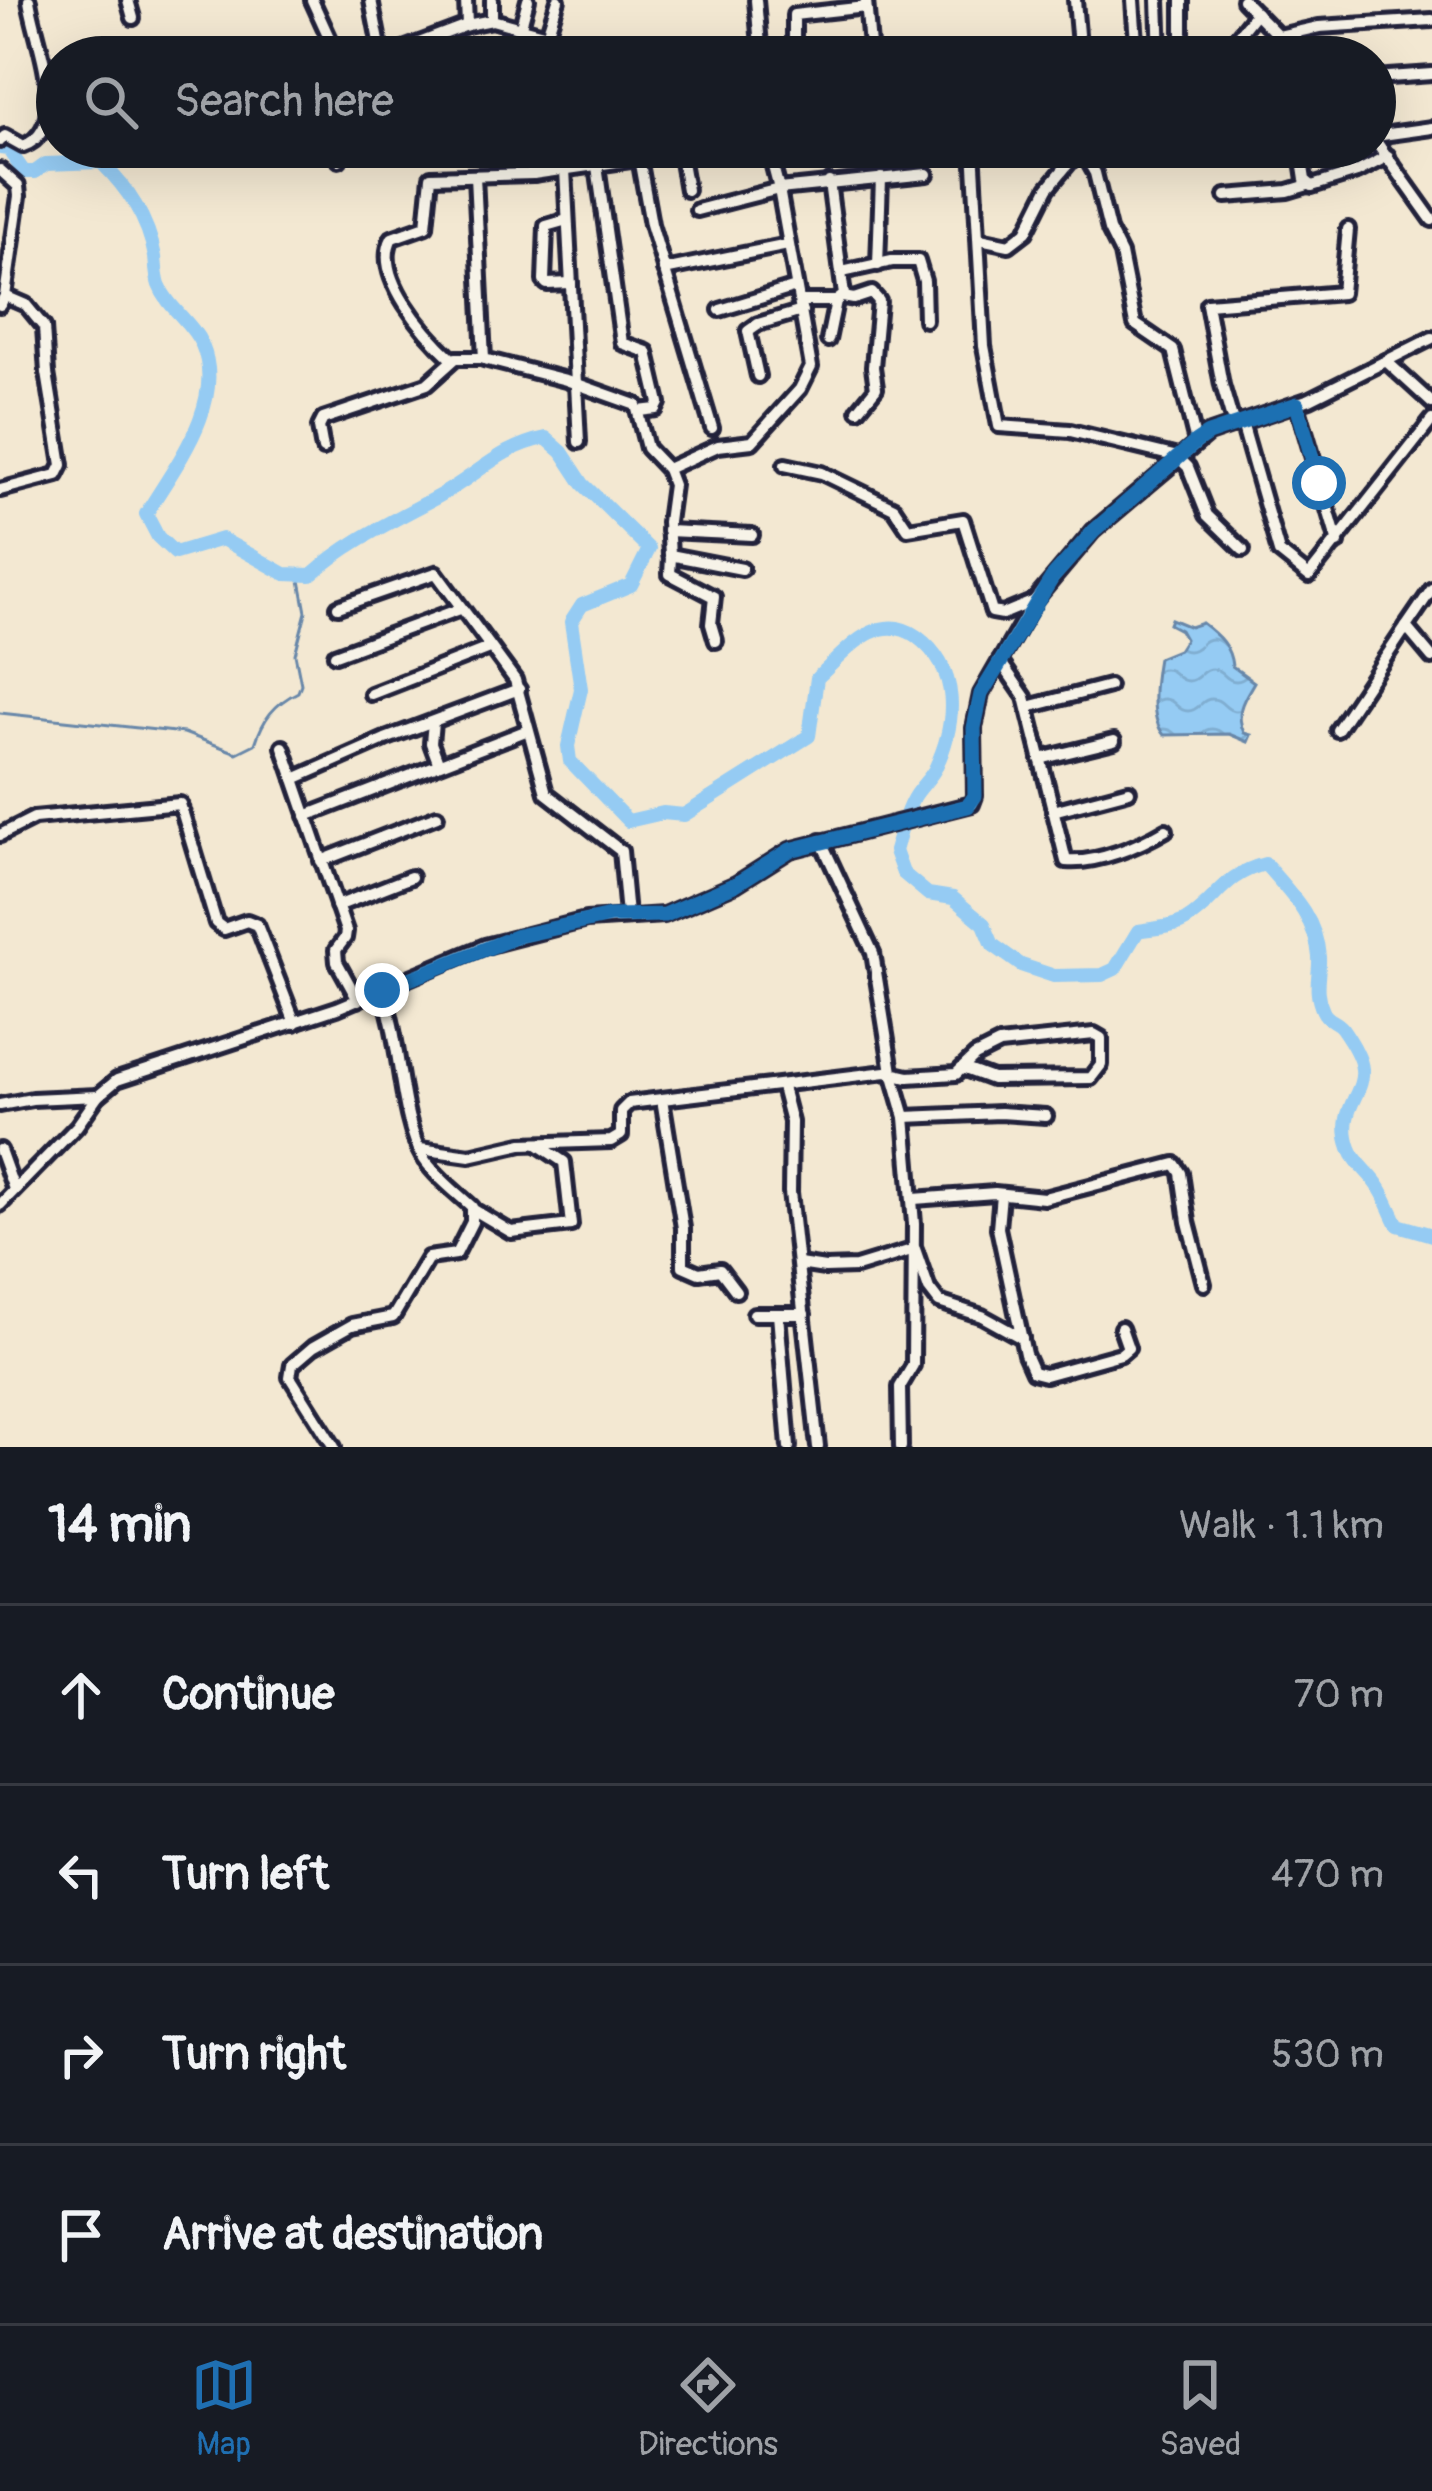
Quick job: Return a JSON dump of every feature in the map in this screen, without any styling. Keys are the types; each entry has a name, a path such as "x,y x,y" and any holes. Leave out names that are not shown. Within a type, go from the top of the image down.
{"street":[{"path":"29,0 39,36"},
{"path":"128,0 133,18"},
{"path":"312,0 328,36"},
{"path":"370,0 378,36"},
{"path":"466,0 467,25"},
{"path":"492,0 492,20"},
{"path":"520,26 528,0"},
{"path":"438,36 492,20 547,35 558,0"},
{"path":"756,0 759,36"},
{"path":"786,0 793,36"},
{"path":"1075,0 1078,36"},
{"path":"1133,0 1136,36"},
{"path":"1158,0 1159,36"},
{"path":"1182,0 1182,36"},
{"path":"1243,0 1279,36 1318,27 1432,20"},
{"path":"793,16 866,4 870,36"},
{"path":"1238,36 1256,13"},
{"path":"1396,77 1432,74"},
{"path":"1396,134 1432,128"},
{"path":"0,141 5,136 23,146 36,135"},
{"path":"533,174 534,168"},
{"path":"453,360 412,317 392,273 388,248 392,238 426,226 431,177 575,168"},
{"path":"596,168 622,343 647,352 659,403 656,409 640,411"},
{"path":"641,168 664,270 712,428"},
{"path":"684,168 687,190"},
{"path":"667,469 718,446 752,442 785,407 811,367 774,168"},
{"path":"975,168 984,346 999,426 1070,431 1178,457 1188,467 1207,515 1243,550"},
{"path":"980,239 1009,245 1023,236 1048,188 1066,168"},
{"path":"1090,168 1121,254 1135,324 1173,350 1196,442"},
{"path":"1304,168 1308,185"},
{"path":"1226,196 1288,191 1365,168"},
{"path":"1396,168 1432,220"},
{"path":"565,169 579,442"},
{"path":"0,170 19,189 3,300 26,305 44,327 62,469 57,475 0,490"},
{"path":"697,210 779,189 927,174"},
{"path":"475,176 483,358"},
{"path":"878,265 881,178"},
{"path":"828,340 842,272 829,182"},
{"path":"567,220 546,226 544,280 547,284 571,283"},
{"path":"0,224 15,221"},
{"path":"1348,229 1342,293 1207,304 1222,385 1282,556 1309,576 1432,420"},
{"path":"664,270 788,245"},
{"path":"842,272 920,262 925,320"},
{"path":"720,310 796,287"},
{"path":"758,376 748,331 801,306 872,293 879,301 873,367 876,388 858,410"},
{"path":"0,1205 117,1080 296,1023 501,941 586,920 664,915 736,884 790,850 972,804 978,702 1035,600 1084,540 1196,442 1297,404 1432,338"},
{"path":"323,449 323,419 427,384 453,360 483,358 633,403 640,411 645,443 667,469 673,485 670,574 714,597 711,625 716,641"},
{"path":"1386,361 1432,403"},
{"path":"1297,404 1338,543"},
{"path":"785,465 822,473 894,508 908,529 965,521 992,612 1003,614 1035,600"},
{"path":"668,530 752,536"},
{"path":"671,556 742,568"},
{"path":"338,608 434,572 519,689 539,778 549,797 620,850 627,915"},
{"path":"1336,730 1432,590"},
{"path":"335,655 460,609"},
{"path":"1406,627 1432,658"},
{"path":"371,694 489,648"},
{"path":"1000,661 1019,685 1028,707 1067,862 1130,848 1166,830"},
{"path":"1028,707 1109,686"},
{"path":"293,779 519,689"},
{"path":"433,722 430,738 438,763"},
{"path":"306,816 528,730"},
{"path":"1040,758 1114,741"},
{"path":"283,747 346,935 335,956 358,1000"},
{"path":"1053,812 1129,791"},
{"path":"0,835 34,818 180,804 216,923 224,929 247,921 257,925 296,1023"},
{"path":"321,861 437,816"},
{"path":"821,841 873,953 892,1072 905,1117 914,1199 913,1365 900,1387 901,1447"},
{"path":"337,906 411,877"},
{"path":"382,990 420,1150 433,1170 474,1210 511,1232 571,1225 563,1162 535,1143"},
{"path":"420,1150 470,1156 535,1143 611,1141 621,1135 624,1105 892,1072 908,1078 956,1074 975,1055 999,1044 1094,1034 1101,1038 1101,1065 1091,1078 992,1079 965,1069"},
{"path":"782,1087 790,1122 790,1192 818,1447"},
{"path":"0,1105 98,1096"},
{"path":"662,1099 673,1150 683,1266 699,1274 719,1270 736,1291"},
{"path":"905,1117 1046,1116"},
{"path":"0,1150 14,1189"},
{"path":"914,1199 1001,1194 1044,1198 1178,1165 1204,1284"},
{"path":"1001,1194 998,1228 1029,1366 1041,1376 1121,1354 1128,1346 1120,1328"},
{"path":"334,1447 290,1377 292,1365 352,1325 396,1314 428,1258 456,1254 474,1210"},
{"path":"799,1264 856,1267 913,1249"},
{"path":"913,1249 939,1302 982,1316 1022,1338"},
{"path":"754,1314 804,1314"},
{"path":"778,1314 789,1447"}],"water":[{"path":"1171,619 1190,627 1202,623 1223,642 1232,666 1254,682 1240,711 1244,733 1251,735 1248,742 1229,734 1164,735 1154,698 1158,658 1178,650 1185,639 1169,624"}],"waterway":[{"path":"0,148 8,149 24,172 40,168"},
{"path":"106,168 136,205 152,243 159,285 202,345 208,367 208,389 194,434 146,514 158,537 175,553 222,539 285,574 311,575 357,541 502,455 546,438 562,452 583,484 649,549 631,585 582,605 571,622 581,689 568,746 570,761 628,821 663,813 684,815 809,736 817,678 862,638 888,628 916,636 941,664 948,680 951,715 935,769 913,799 902,825 895,851 903,873 928,894 953,898 984,924 993,945 1021,965 1054,976 1102,975 1115,969 1138,931 1186,920 1230,881 1265,864 1313,930 1320,1003 1327,1017 1345,1032 1361,1064 1362,1078 1346,1123 1352,1153 1380,1189 1398,1225 1432,1235"},
{"path":"0,713 184,733 237,753 255,744 270,713 298,692 301,684 295,654 306,612 299,575"}],"route":[{"path":"382,990 518,936 610,916 664,915 736,884 790,850 968,806 975,796 974,719 981,694 1035,600 1094,531 1208,434 1297,404 1319,483"}]}
